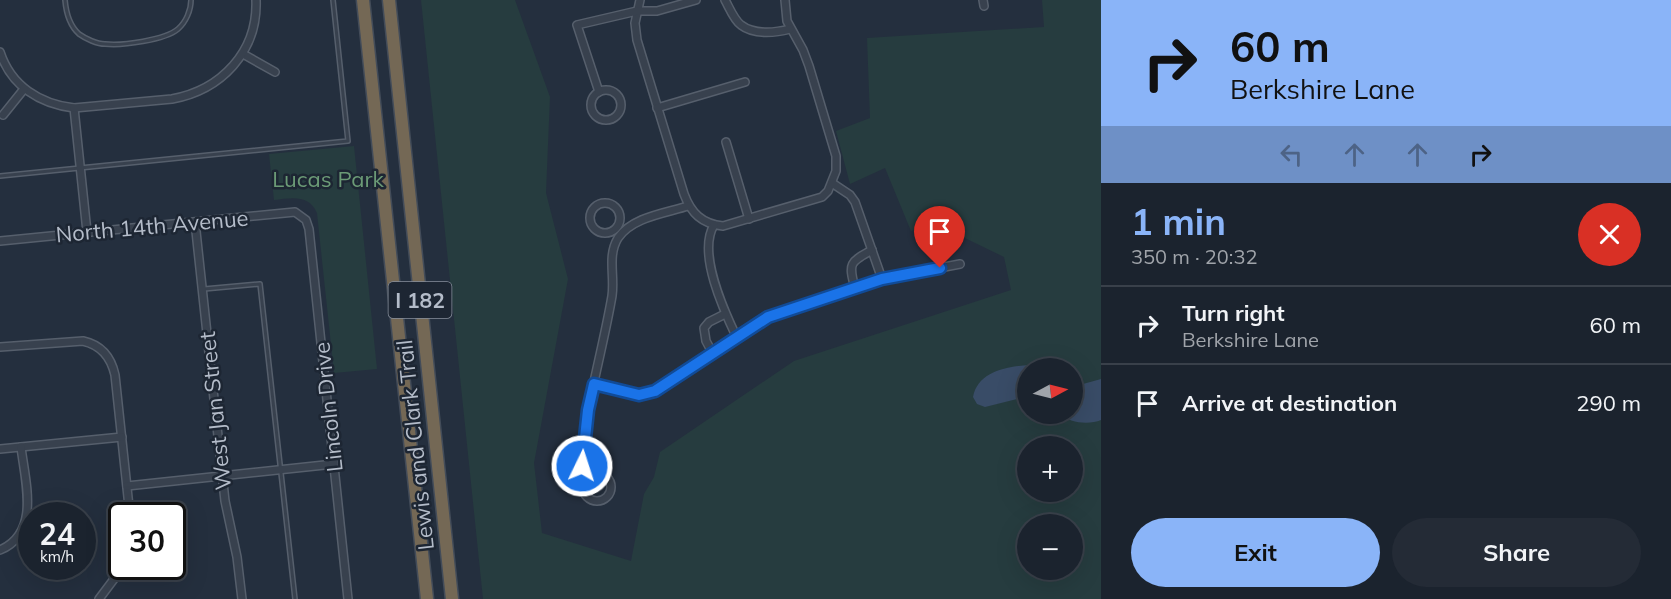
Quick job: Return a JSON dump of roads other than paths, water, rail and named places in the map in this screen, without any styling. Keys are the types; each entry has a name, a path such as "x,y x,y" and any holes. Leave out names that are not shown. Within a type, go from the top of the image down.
{"highway":[{"name":"Lewis and Clark Trail","path":"363,0 427,599"},
{"name":"Lewis and Clark Trail","path":"388,0 452,599"}],"street":[{"path":"0,52 8,70 24,89 52,104 74,108 172,99 195,93 222,78 243,54 255,21 256,0"},
{"path":"640,0 635,24 637,40 688,206 696,216 714,225 723,226 816,200 828,191 832,183 837,164 834,146 810,66 790,29 785,0"},
{"path":"599,92 577,25 637,11 657,11 696,0"},
{"path":"725,0 740,25 755,32 778,32 790,29"},
{"path":"243,54 275,72"},
{"path":"657,108 745,82"},
{"path":"3,115 24,89"},
{"path":"599,92 613,92 620,99 621,108 612,119 602,119 591,109 592,99 599,92"},
{"path":"74,108 87,232"},
{"path":"726,142 749,219"},
{"path":"832,183 850,195 855,202 882,279"},
{"path":"618,225 615,229 606,232 596,230 590,221 591,212 598,204 612,204 618,211 618,225 624,231"},
{"path":"586,477 598,472 606,476 611,484 606,498 597,502 588,499 582,487 586,477 582,466 584,439 612,293 614,248 624,231 631,225 688,206"},
{"name":"North 14th Avenue","path":"0,241 295,212 303,217"},
{"name":"Lincoln Drive","path":"303,217 309,229 348,599"},
{"name":"West Jan Street","path":"195,222 227,519 237,557 242,599"},
{"path":"714,225 709,234 708,249 725,314 737,338"},
{"path":"855,288 851,265 855,259 872,250"},
{"path":"594,384 639,395 647,393 674,381 768,317 882,279 960,264"},
{"path":"713,354 706,341 704,328 709,322 725,314"},
{"path":"0,347 84,341 101,349 114,367 129,502"},
{"path":"0,449 122,437"},
{"path":"0,550 13,543 26,524 27,508 21,447"},
{"path":"127,486 334,464"},
{"path":"99,599 113,580"}],"lane":[{"path":"65,0 68,19 78,33 105,44 147,41 165,36 178,29 187,18 191,0"},
{"path":"0,176 348,141 333,0"},
{"path":"202,289 260,284 295,599"}],"water":[{"path":"1017,367 1017,399 985,407 977,404 973,397 981,381 995,372"},
{"path":"1101,379 1101,420 1083,422 1083,384"}],"park label":[{"name":"Lucas Park","path":"328,179"}]}
